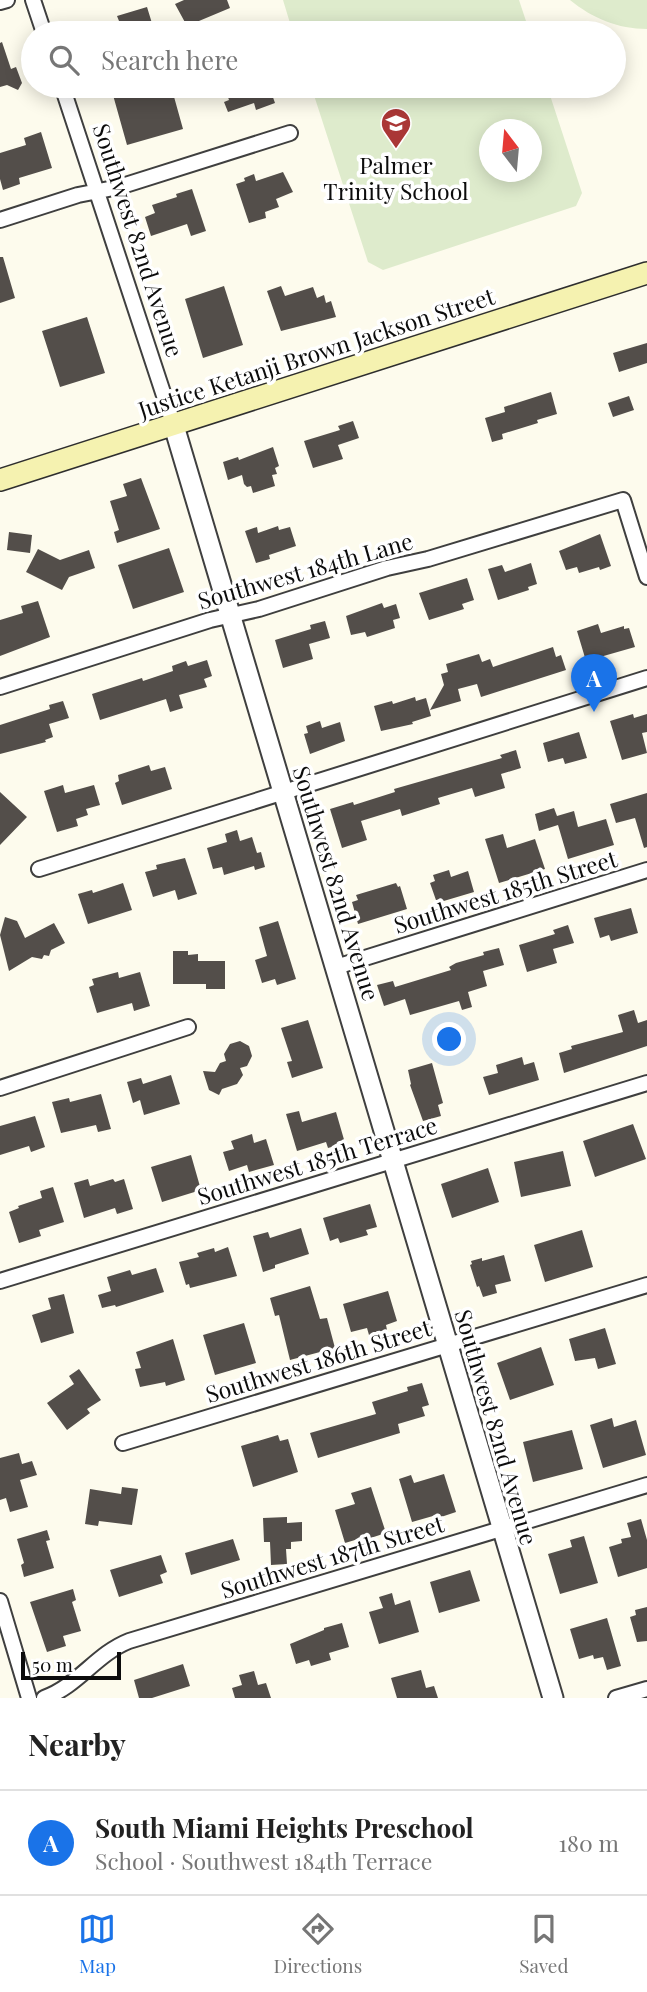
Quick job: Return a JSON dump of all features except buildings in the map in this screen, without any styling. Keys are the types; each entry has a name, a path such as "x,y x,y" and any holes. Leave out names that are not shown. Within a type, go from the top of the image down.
{"main road":[{"name":"Justice Ketanji Brown Jackson Street","path":"0,480 647,273"}],"street":[{"path":"0,2 7,0"},
{"path":"33,0 40,21"},
{"name":"Southwest 82nd Avenue","path":"66,98 174,426 553,1698"},
{"path":"0,220 119,187 290,133"},
{"name":"Southwest 184th Lane","path":"0,687 387,568 428,559 624,500 647,577"},
{"path":"39,869 647,678"},
{"name":"Southwest 185th Street","path":"336,967 647,870"},
{"path":"0,1088 188,1027"},
{"name":"Southwest 185th Terrace","path":"0,1281 647,1083"},
{"name":"Southwest 186th Street","path":"124,1443 647,1285"},
{"name":"Southwest 187th Street","path":"44,1698 73,1684 107,1651 129,1641 647,1485"},
{"path":"0,1601 29,1698"},
{"path":"616,1698 647,1689"}],"green space":[{"path":"283,0 519,0 526,21 289,21"},
{"path":"570,0 647,0 647,29 626,27 626,21 606,21"},
{"path":"315,98 551,98 582,193 576,206 383,270 368,262"}],"place":[{"name":"Palmer Trinity School","path":"396,150"},
{"name":"South Miami Heights Preschool","path":"594,712"}]}
